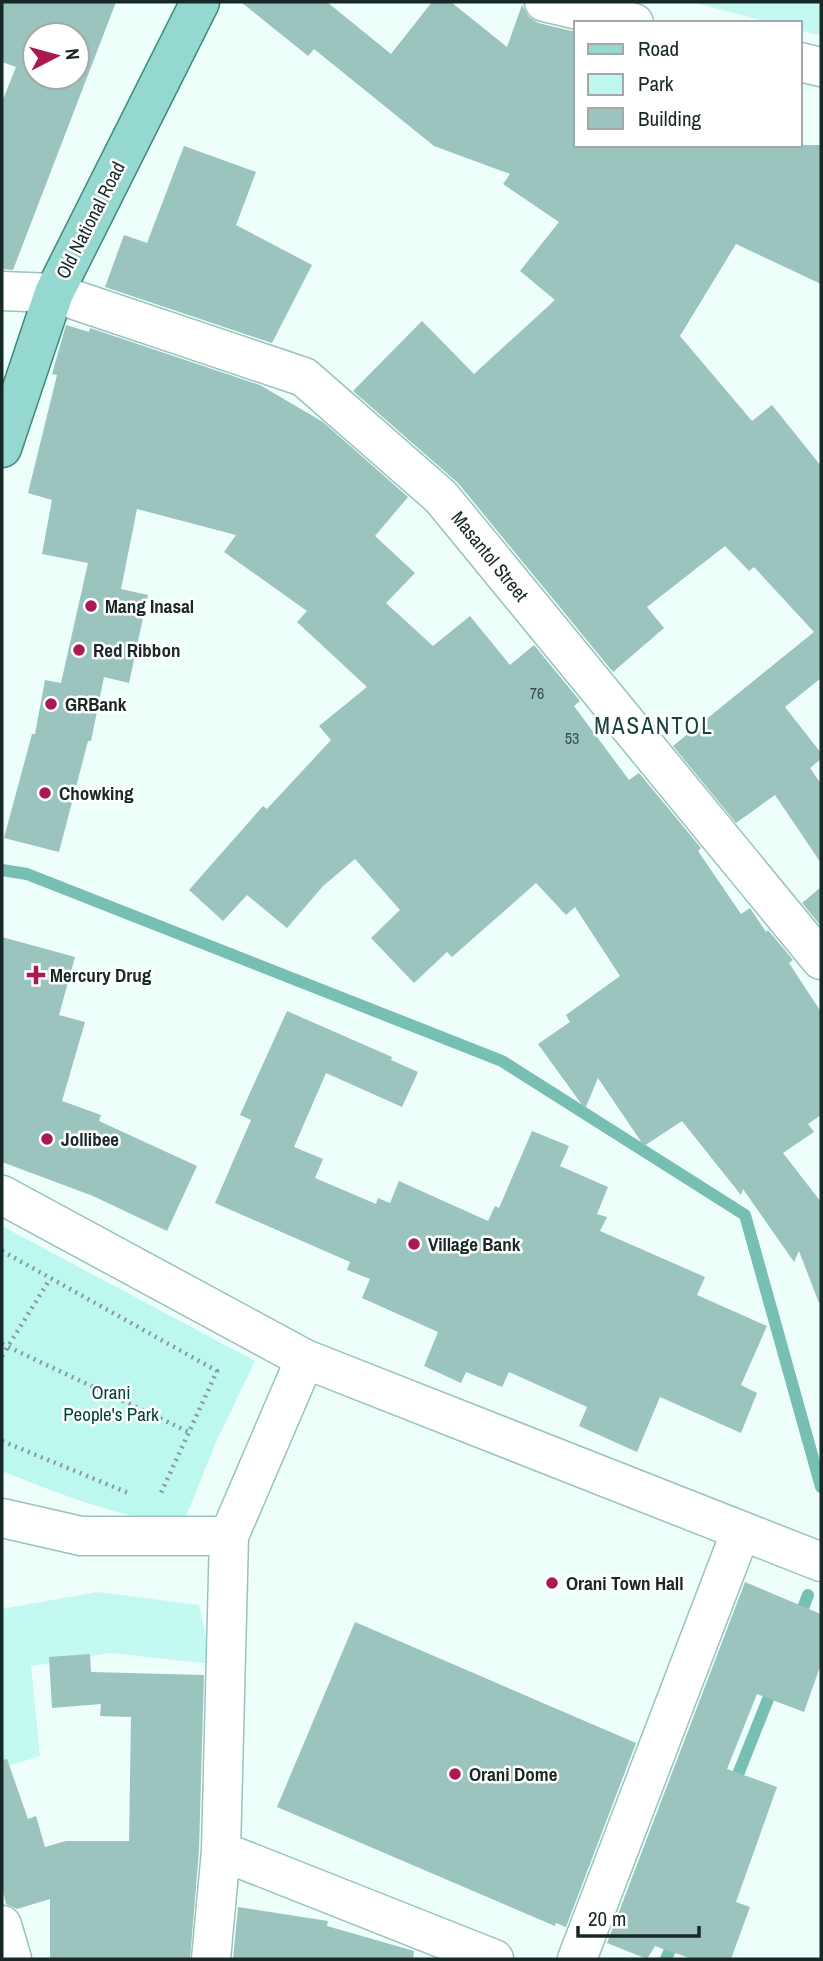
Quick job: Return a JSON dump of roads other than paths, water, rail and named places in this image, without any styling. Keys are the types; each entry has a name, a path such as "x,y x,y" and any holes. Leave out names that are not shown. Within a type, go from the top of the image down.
{"main road":[{"name":"Old National Road","path":"2,448 54,293 200,2"}],"street":[{"path":"544,2 625,21"},
{"path":"802,62 821,67"},
{"name":"Masantol Street","path":"2,290 54,293 304,377 441,497 821,960"},
{"path":"2,1195 304,1359 821,1562"},
{"path":"211,1959 221,1851 229,1536 304,1359"},
{"path":"2,1518 81,1536 229,1536"},
{"path":"577,1959 741,1531"},
{"path":"221,1851 494,1959"},
{"path":"2,1925 12,1959"}],"waterway":[{"path":"2,870 27,874 502,1061 745,1215 821,1487"},
{"path":"798,1621 808,1595"},
{"path":"733,1787 774,1684"},
{"path":"666,1959 675,1938"}],"place":[{"name":"Mang Inasal","path":"91,606"},
{"name":"Red Ribbon","path":"79,650"},
{"name":"GRBank","path":"51,704"},
{"name":"Chowking","path":"45,793"},
{"name":"Mercury Drug","path":"36,975"},
{"name":"Jollibee","path":"47,1139"},
{"name":"Village Bank","path":"414,1244"},
{"name":"Orani Town Hall","path":"552,1583"},
{"name":"Orani Dome","path":"455,1774"}],"district":[{"name":"MASANTOL","path":"654,725"}],"park label":[{"name":"Orani People's Park","path":"111,1403"}]}
